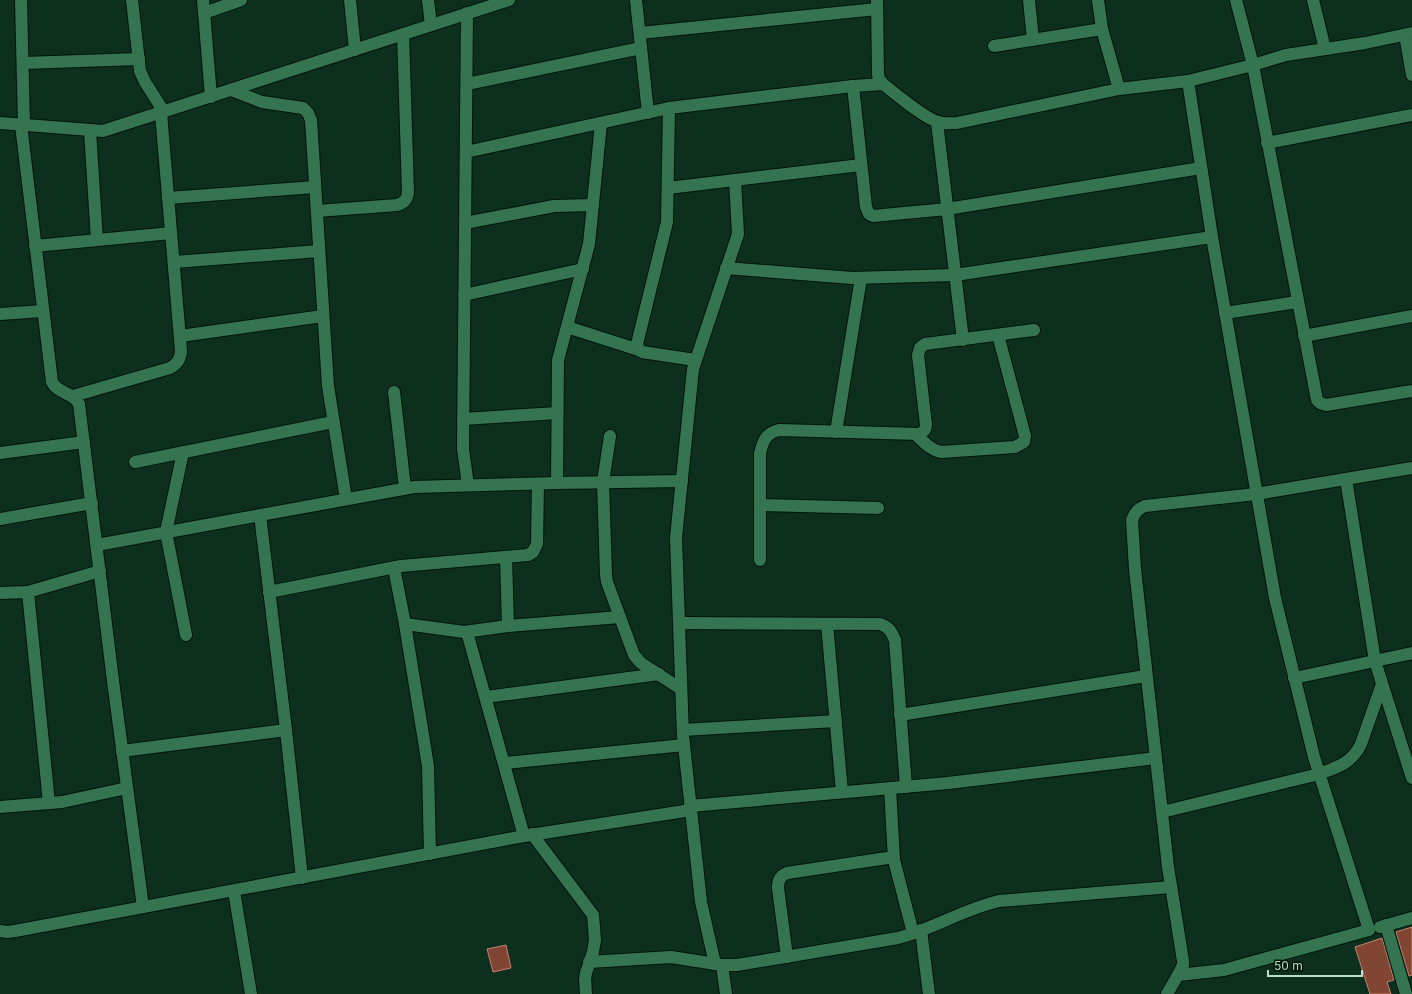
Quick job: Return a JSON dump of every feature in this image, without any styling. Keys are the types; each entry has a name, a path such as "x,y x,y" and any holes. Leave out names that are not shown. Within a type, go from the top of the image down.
{"street":[{"path":"21,0 22,125 52,382 54,387 73,396 79,404 143,907"},
{"path":"73,396 170,368 178,363 180,358 180,336 162,112 140,71 132,0"},
{"path":"203,0 211,96"},
{"path":"204,13 242,0"},
{"path":"350,0 355,50"},
{"path":"428,0 431,25"},
{"path":"0,123 103,132 509,0"},
{"path":"636,0 648,113"},
{"path":"1029,0 1033,40"},
{"path":"1098,0 1102,29 1119,89"},
{"path":"1236,0 1252,65 1315,396 1320,403 1326,405 1412,391"},
{"path":"1313,0 1326,48"},
{"path":"640,33 877,4 879,79 937,122 957,123 1119,89 1188,82 1286,55 1408,34 1412,75"},
{"path":"467,13 463,448 468,485"},
{"path":"994,46 1102,29"},
{"path":"317,211 397,205 403,203 407,199 403,34"},
{"path":"467,84 641,48"},
{"path":"22,63 139,58"},
{"path":"1188,82 1212,237 1275,598 1319,774 1369,930"},
{"path":"466,152 669,108 853,86 884,84"},
{"path":"853,86 866,207 868,214 873,216 947,209 1201,168"},
{"path":"231,90 262,102 302,108 308,113 311,120 328,386 346,499"},
{"path":"639,350 637,344 667,222 669,108"},
{"path":"1267,143 1412,115"},
{"path":"937,122 963,340"},
{"path":"557,483 558,360 589,244 601,123"},
{"path":"90,130 97,240"},
{"path":"668,188 861,165"},
{"path":"726,994 701,902 684,745 676,542 693,370 695,360 736,241 738,228 735,180"},
{"path":"168,198 315,187"},
{"path":"465,223 561,205 593,205"},
{"path":"35,246 171,233"},
{"path":"726,268 861,278 955,275 1212,237"},
{"path":"174,262 319,251"},
{"path":"464,295 583,269"},
{"path":"836,432 861,278"},
{"path":"1225,313 1297,302"},
{"path":"0,314 43,311"},
{"path":"180,336 323,316"},
{"path":"1304,336 1412,316"},
{"path":"567,327 639,350 695,360"},
{"path":"760,560 760,453 762,441 767,435 779,430 923,433 926,430 926,425 918,355 920,348 925,344 1034,330"},
{"path":"915,434 930,448 941,452 1015,447 1024,442 1025,436 998,335"},
{"path":"394,392 405,488"},
{"path":"463,419 557,413"},
{"path":"135,462 334,422"},
{"path":"610,436 603,482 606,575 634,655 641,663 681,689"},
{"path":"0,453 84,442"},
{"path":"183,452 166,532 186,635"},
{"path":"1167,994 1183,965 1183,960 1171,887 1134,569 1132,520 1135,513 1145,506 1256,494 1412,468"},
{"path":"1346,479 1375,661 1412,778"},
{"path":"97,545 405,488 468,485 682,481"},
{"path":"269,592 394,568 528,555 536,549 537,544 538,484"},
{"path":"0,519 92,503"},
{"path":"760,505 878,508"},
{"path":"260,515 302,878"},
{"path":"506,557 508,626"},
{"path":"394,568 405,624 428,766 430,854"},
{"path":"0,593 28,592 100,571"},
{"path":"28,592 49,803"},
{"path":"405,624 467,632 508,626 620,617"},
{"path":"679,623 880,624 886,626 892,632 895,640 906,787"},
{"path":"827,624 842,792"},
{"path":"467,632 505,763 528,835 593,915 595,940 585,980 586,994"},
{"path":"1294,678 1412,653"},
{"path":"486,697 659,674"},
{"path":"900,716 1146,676"},
{"path":"1162,812 1319,774 1350,760 1357,753 1361,744 1382,684"},
{"path":"683,730 836,721"},
{"path":"122,751 286,730"},
{"path":"505,763 684,745"},
{"path":"0,931 15,931 528,835 691,808 842,792 906,787 1156,758"},
{"path":"0,807 70,801 127,788"},
{"path":"890,788 894,857 917,932 929,994"},
{"path":"787,957 778,888 778,880 782,875 787,872 894,857"},
{"path":"590,962 670,956 719,964 737,965 898,938 999,901 1171,887"},
{"path":"234,891 251,994"},
{"path":"1178,975 1224,970 1412,918"},
{"path":"1386,925 1407,990"}],"building":[{"path":"1412,927 1412,975 1409,976 1396,932"},
{"path":"1382,938 1394,980 1387,982 1391,994 1370,994 1355,947"},
{"path":"506,945 511,968 493,972 487,949"}]}
